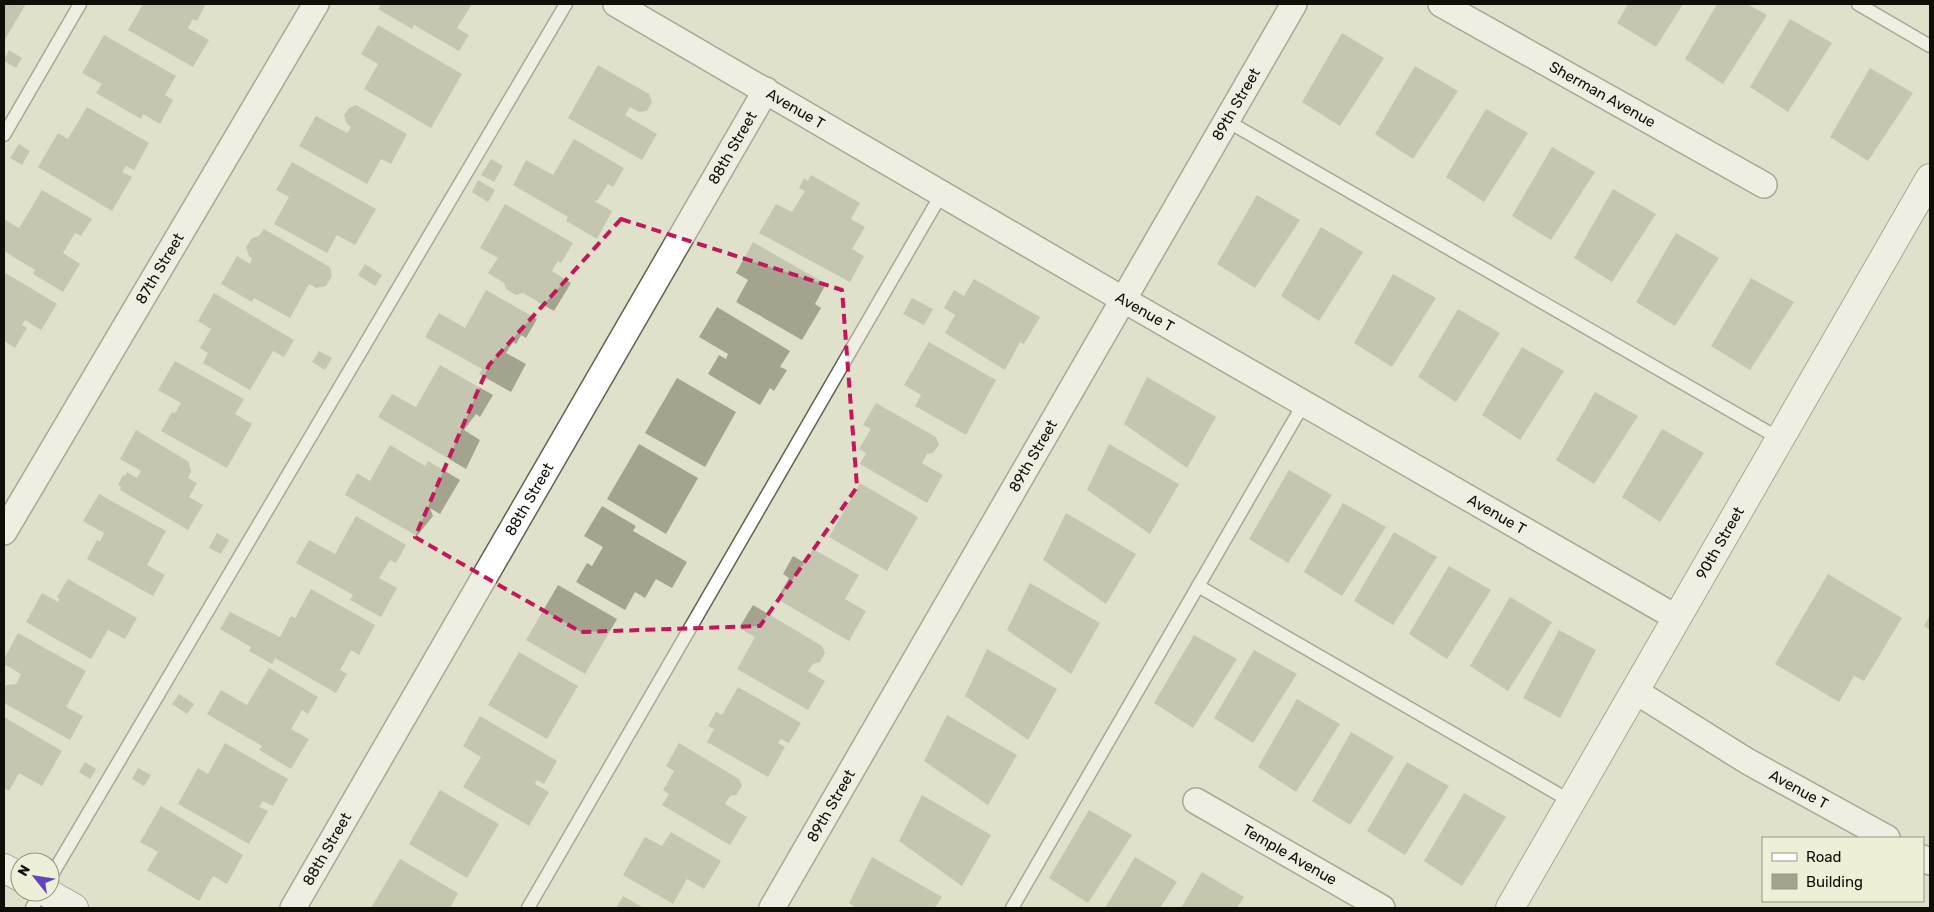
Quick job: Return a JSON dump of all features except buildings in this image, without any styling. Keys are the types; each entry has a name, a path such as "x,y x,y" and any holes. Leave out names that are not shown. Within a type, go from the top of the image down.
{"street":[{"name":"87th Street","path":"4,532 316,4"},
{"name":"Avenue T","path":"616,4 1124,300 1677,618"},
{"name":"89th Street","path":"772,908 1294,4"},
{"name":"Sherman Avenue","path":"1441,4 1764,185"},
{"name":"88th Street","path":"294,908 766,90"},
{"name":"90th Street","path":"1510,908 1930,178"},
{"name":"Avenue T","path":"1635,691 1748,762 1886,837"},
{"name":"Temple Avenue","path":"1196,801 1382,908"},
{"path":"60,900 74,908"}],"lane":[{"path":"4,135 80,4"},
{"path":"60,861 566,4"},
{"path":"1858,4 1930,46"},
{"path":"1227,121 1780,439"},
{"path":"528,908 942,193"},
{"path":"1012,908 1304,403"},
{"path":"1198,586 1572,802"}],"highlighted area":[{"path":"621,219 842,290 857,487 760,626 581,632 415,537 489,365"}]}
